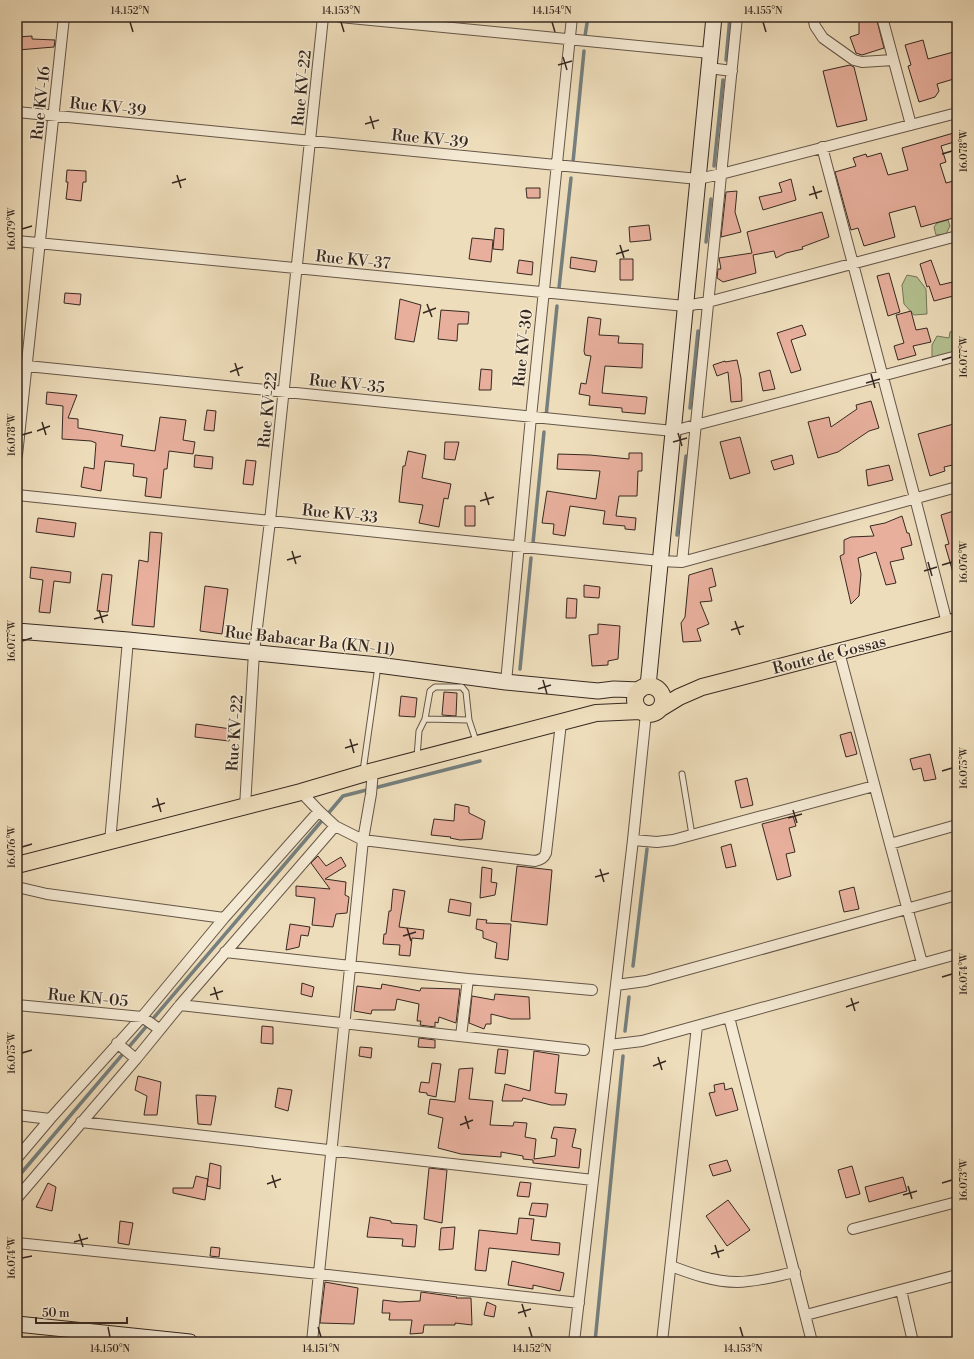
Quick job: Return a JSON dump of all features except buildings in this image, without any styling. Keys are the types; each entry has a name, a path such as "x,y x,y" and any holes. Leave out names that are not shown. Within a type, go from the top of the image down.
{"main road":[{"name":"Route de Gossas","path":"702,687 952,622"},
{"path":"17,865 369,775 417,760 561,723 596,713 645,689 702,687"},
{"path":"596,713 649,711 702,687"},
{"path":"645,689 636,703 649,711"},
{"path":"645,689 659,690 662,697 662,704 649,711"}],"street":[{"name":"Rue KV-16","path":"17,456 22,366 40,243 64,17"},
{"name":"Rue KV-22","path":"244,807 254,652 270,521 323,17"},
{"path":"340,17 710,53"},
{"name":"Rue KV-30","path":"506,682 530,417 572,17"},
{"path":"598,691 614,689 645,689 660,561 714,17"},
{"path":"682,562 737,17"},
{"path":"813,17 815,26 823,38 854,60 862,62 893,60"},
{"path":"882,17 911,125"},
{"path":"709,68 732,70"},
{"name":"Rue KV-39","path":"17,112 698,179 957,113"},
{"path":"822,147 915,498 952,622"},
{"name":"Rue KV-37","path":"17,241 685,306 708,302 957,236"},
{"path":"673,431 957,356"},
{"name":"Rue KV-35","path":"22,366 673,431"},
{"name":"Rue KV-33","path":"17,494 660,561 682,562 957,487"},
{"name":"Rue Babacar Ba (KN-11)","path":"17,631 254,652 378,665 506,682 598,691"},
{"path":"110,842 128,640"},
{"path":"839,652 922,963"},
{"path":"598,691 618,701"},
{"path":"574,1342 649,711"},
{"path":"301,792 320,813 333,824 363,840 535,861 540,860 546,853 561,723"},
{"path":"312,1342 363,840 371,794 369,775"},
{"path":"633,840 663,842 874,786"},
{"path":"17,1198 81,1122 133,1056 150,1022 224,918 320,813"},
{"path":"17,1158 50,1119 119,1045 150,1022 180,1005 333,824"},
{"path":"890,844 957,824"},
{"path":"17,887 47,894 224,918"},
{"path":"616,986 646,981 957,895"},
{"path":"225,952 468,979 592,990"},
{"path":"609,1045 642,1041 957,954"},
{"path":"461,1036 468,979"},
{"name":"Rue KN-05","path":"17,1005 150,1022"},
{"path":"180,1005 584,1050"},
{"path":"729,1017 812,1342"},
{"path":"662,1342 697,1026"},
{"path":"119,1045 133,1056"},
{"path":"17,1115 50,1119"},
{"path":"81,1122 332,1152 593,1180"},
{"path":"853,1229 957,1202"},
{"path":"17,1243 319,1274 579,1303"},
{"path":"671,1266 710,1278 737,1282 754,1281 795,1272"},
{"path":"806,1315 957,1275"},
{"path":"901,1290 913,1342"},
{"path":"17,1324 190,1342"}],"lane":[{"path":"369,775 378,665"},
{"path":"417,760 419,731 424,719 430,691 435,687 462,687 466,692 469,720 477,744"},
{"path":"424,719 469,720"},
{"path":"682,774 692,835"}],"green space":[{"path":"948,220 950,226 946,234 936,235 934,227 937,223"},
{"path":"907,275 917,277 926,289 927,314 914,315 904,304 902,285"},
{"path":"957,328 957,357 932,359 932,345 937,336 949,338 950,332"}],"waterway":[{"path":"585,36 588,17"},
{"path":"726,60 730,17"},
{"path":"573,162 584,51"},
{"path":"714,166 723,80"},
{"path":"559,288 571,178"},
{"path":"706,242 711,199"},
{"path":"546,417 557,306"},
{"path":"690,408 698,331"},
{"path":"533,543 544,432"},
{"path":"677,535 686,456"},
{"path":"520,669 531,558"},
{"path":"17,1178 343,796 480,761"},
{"path":"633,966 647,849"},
{"path":"625,1031 629,997"},
{"path":"595,1342 623,1056"}]}
